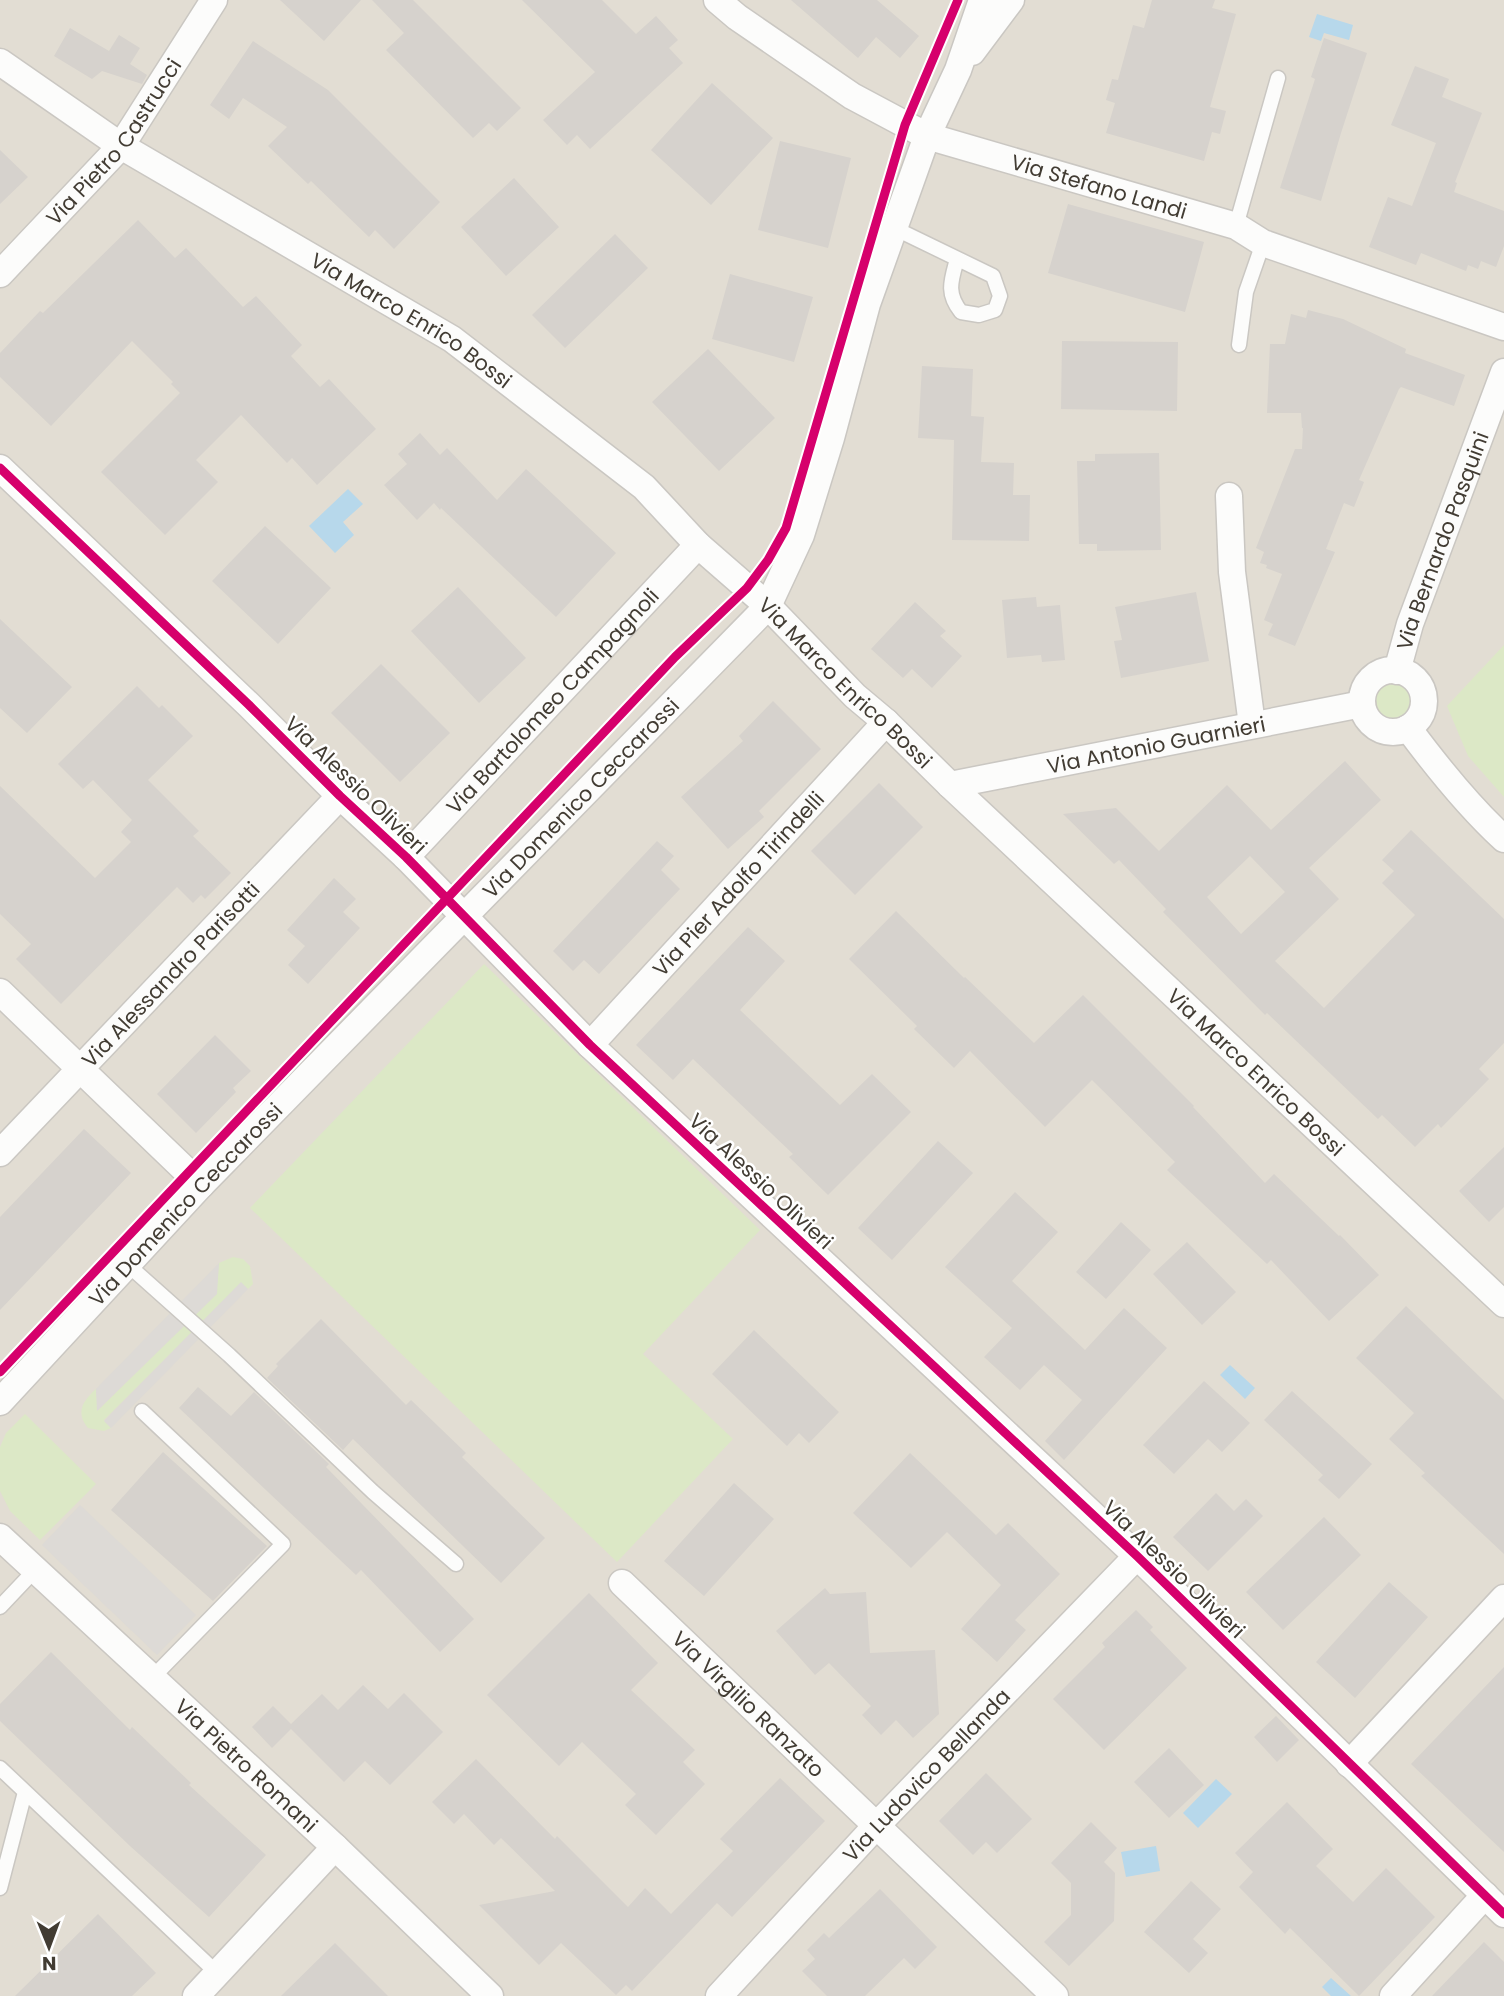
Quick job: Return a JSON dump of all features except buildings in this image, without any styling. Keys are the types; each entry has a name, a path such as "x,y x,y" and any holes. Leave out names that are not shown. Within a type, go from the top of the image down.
{"street":[{"name":"Via Pietro Castrucci","path":"0,274 121,146 214,0"},
{"name":"Via Stefano Landi","path":"717,0 737,17 852,96 927,136 1236,226 1263,243 1504,327"},
{"name":"Via Domenico Ceccarossi","path":"0,1402 201,1185 768,606 801,535 831,438 867,304 927,136 958,70 982,0"},
{"name":"Via Domenico Ceccarossi","path":"958,70 1010,0"},
{"name":"Via Marco Enrico Bossi","path":"0,62 121,146 452,339 644,487 698,545 768,606 855,696 886,722 1504,1304"},
{"name":"Via Bernardo Pasquini","path":"1397,671 1410,624 1504,372"},
{"name":"Via Alessio Olivieri","path":"0,468 406,857 590,1045 1137,1556 1504,1914"},
{"path":"1229,496 1232,572 1252,725"},
{"name":"Via Bartolomeo Campagnoli","path":"406,857 698,545"},
{"path":"1397,671 1413,677 1420,686 1424,698 1423,710 1417,721 1408,728 1396,732 1384,731 1373,725 1365,715 1363,692 1369,681 1378,673 1397,671"},
{"name":"Via Antonio Guarnieri","path":"950,785 1362,704"},
{"name":"Via Pier Adolfo Tirindelli","path":"590,1045 886,722"},
{"path":"1408,728 1440,770 1504,839"},
{"name":"Via Alessandro Parisotti","path":"0,1153 340,796"},
{"path":"0,992 201,1185"},
{"name":"Via Pietro Romani","path":"0,1537 335,1847 489,1996"},
{"name":"Via Ludovico Bellanda","path":"719,1996 876,1826 1137,1556"},
{"name":"Via Virgilio Ranzato","path":"622,1583 1055,1996"},
{"path":"1349,1764 1504,1598"},
{"path":"196,1996 335,1847"},
{"path":"1393,1996 1485,1895"}],"lane":[{"path":"1236,226 1278,78"},
{"path":"894,228 957,259"},
{"path":"1239,345 1246,292 1263,243"},
{"path":"127,1264 373,1492 456,1564"},
{"path":"142,1411 283,1544 152,1678"},
{"path":"0,1606 35,1570"},
{"path":"0,1768 217,1973"},
{"path":"0,1888 25,1792"}],"shaded area":[{"path":"0,0 1504,0 1504,1996 0,1996"},
{"path":"219,1263 217,1294 97,1411 96,1389"},
{"path":"241,1282 248,1289 111,1428 104,1421"},
{"path":"80,1505 196,1615 157,1655 42,1545"}],"green space":[{"path":"1504,645 1504,797 1468,756 1447,706"},
{"path":"1392,682 1405,688 1411,701 1405,714 1392,720 1379,714 1373,701 1379,688"},
{"path":"484,964 760,1230 643,1354 733,1439 617,1562 250,1208"},
{"path":"233,1257 243,1259 250,1266 253,1284 248,1289 241,1283 104,1420 111,1428 104,1431 88,1428 81,1412 87,1398 96,1389 98,1410 216,1294 219,1263"},
{"path":"25,1414 96,1484 40,1540 10,1511 0,1491 0,1447 6,1433"}],"water":[{"path":"1317,14 1353,25 1349,40 1324,33 1321,41 1309,37"},
{"path":"348,489 363,504 343,522 354,535 335,553 309,526"},
{"path":"1230,1365 1255,1388 1245,1399 1220,1375"},
{"path":"1216,1779 1232,1794 1198,1828 1183,1813"},
{"path":"1156,1846 1160,1871 1126,1877 1121,1852"},
{"path":"1331,1978 1351,1996 1331,1996 1322,1987"}],"cycle path":[{"path":"0,1372 675,657 747,588 768,560 786,528 905,125 958,0"},
{"path":"0,468 406,857 590,1045 1137,1556 1504,1914"}]}
